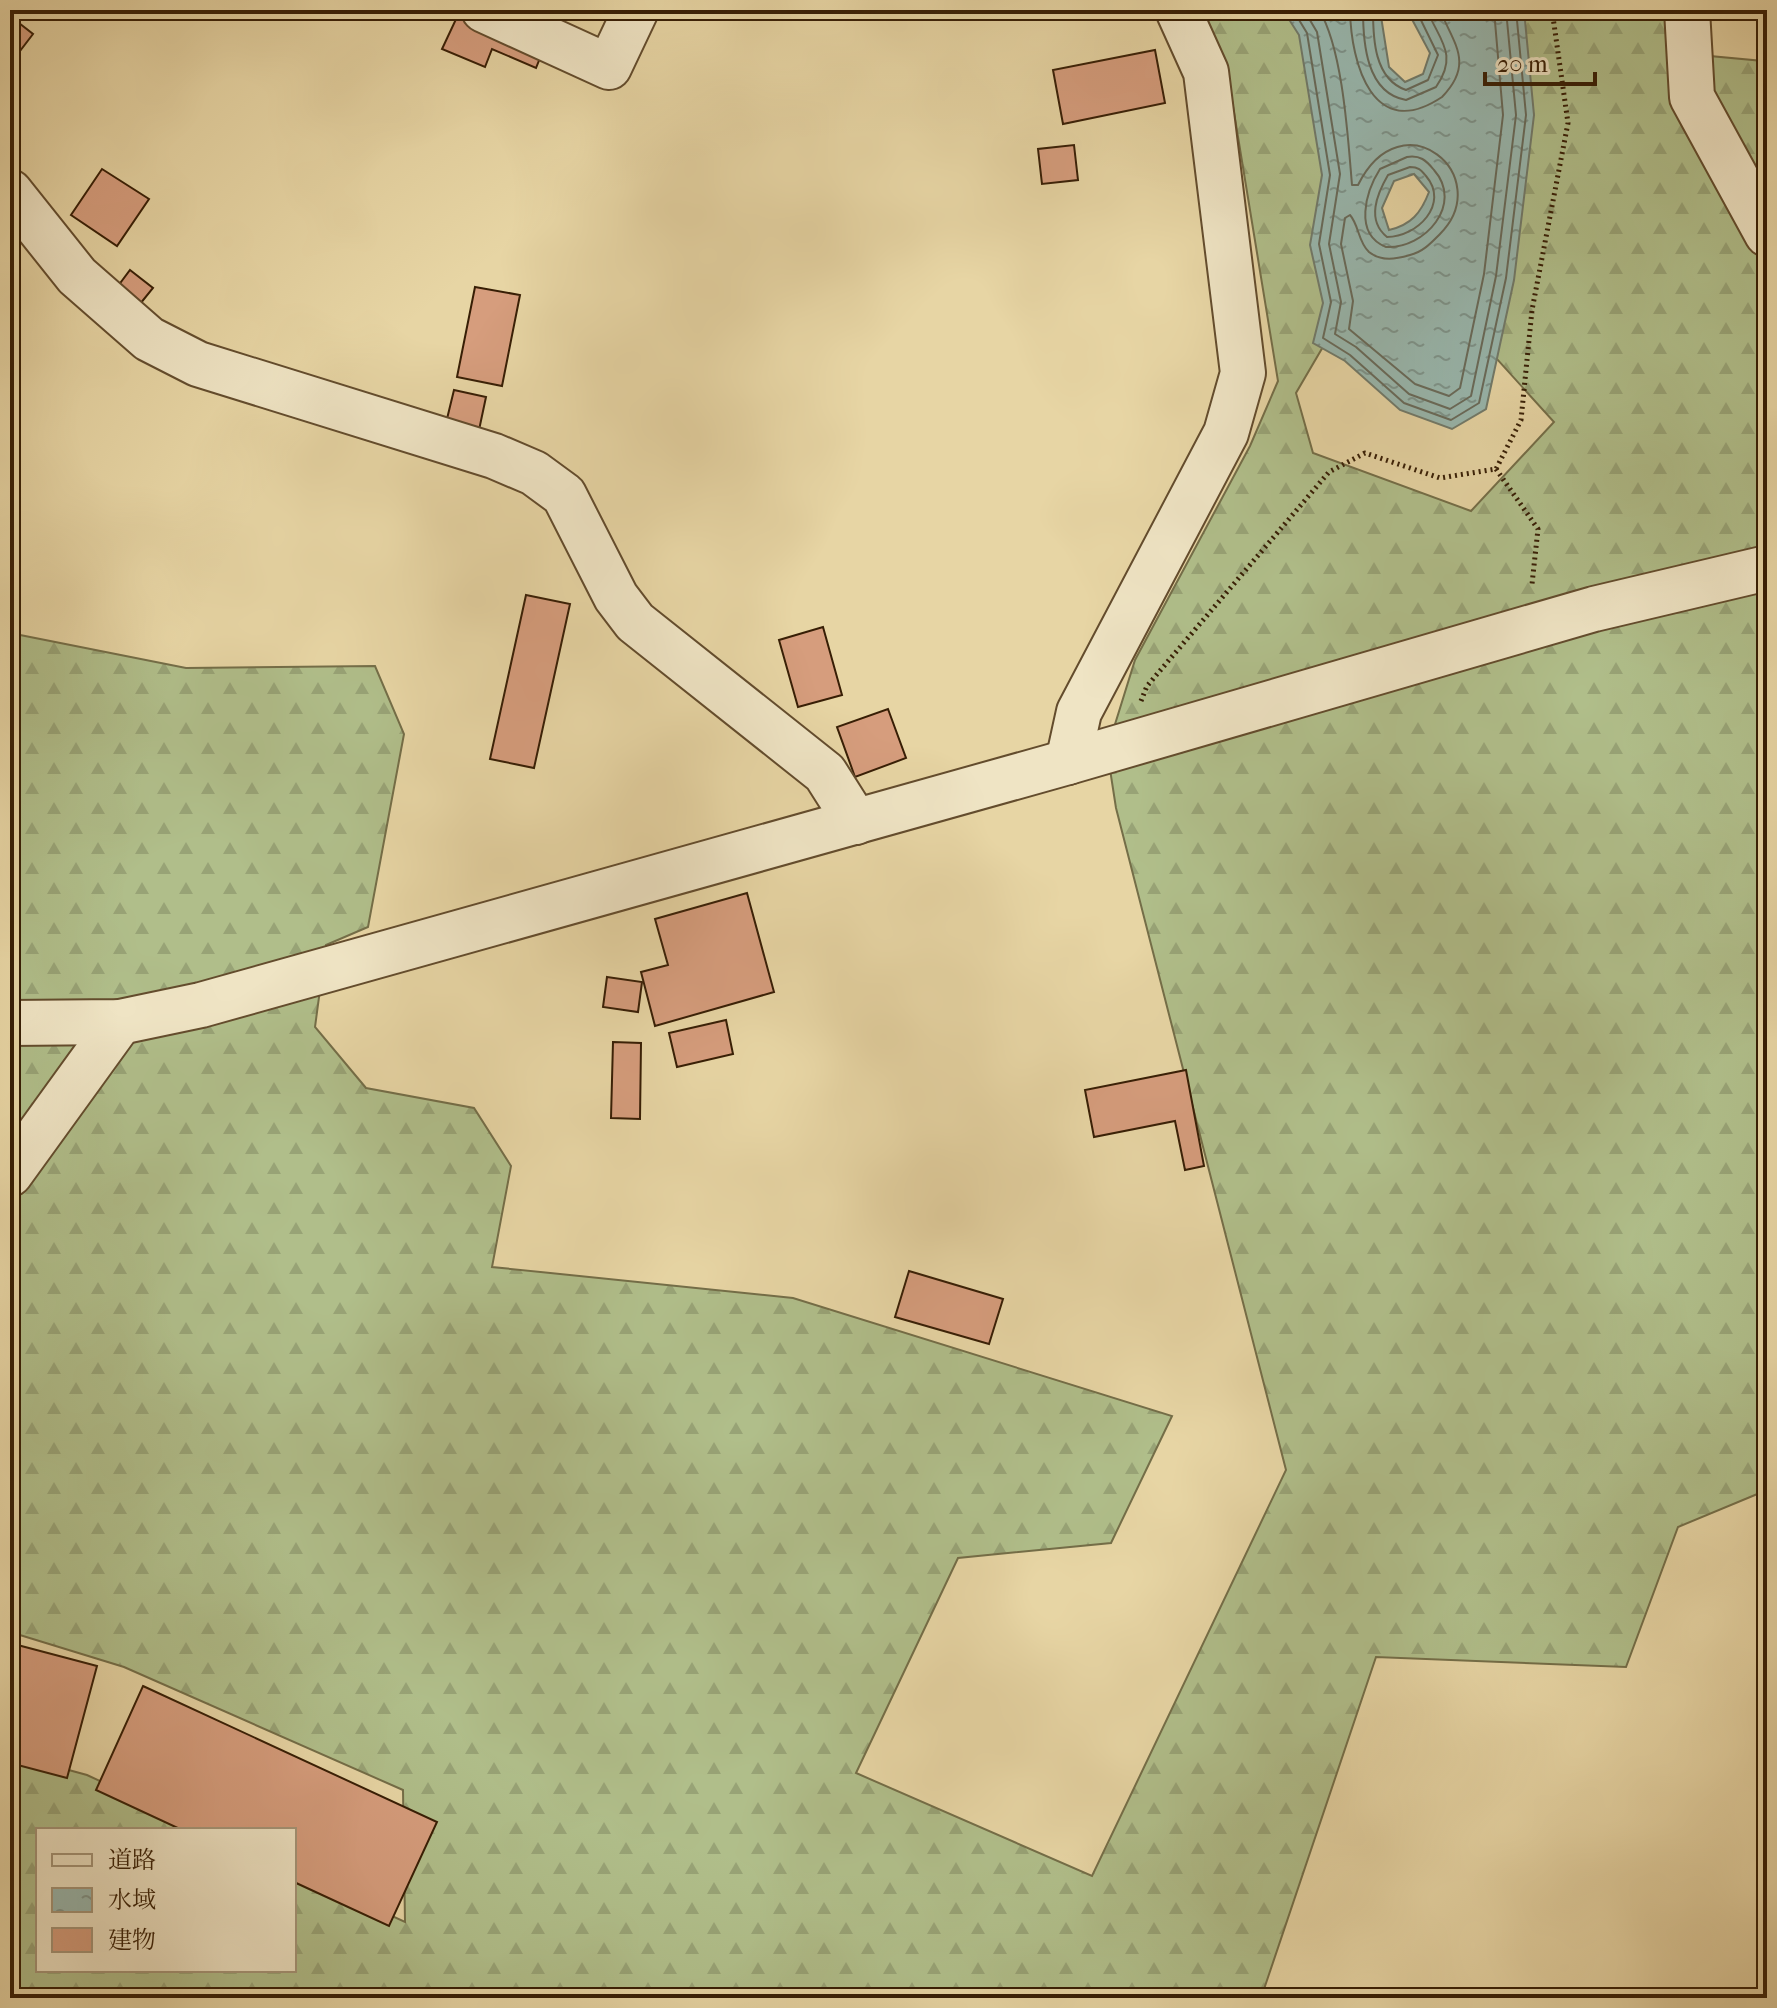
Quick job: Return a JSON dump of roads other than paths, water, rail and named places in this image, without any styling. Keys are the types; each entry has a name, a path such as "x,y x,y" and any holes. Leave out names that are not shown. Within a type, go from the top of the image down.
{"street":[{"path":"484,10 609,67 636,10"},
{"path":"1068,762 1079,712 1226,433 1243,373 1206,72 1178,10"},
{"path":"1687,10 1692,97 1767,234"},
{"path":"10,192 77,276 149,339 198,364 494,456 534,473 564,495 616,597 635,622 825,773 856,822"},
{"path":"10,1023 120,1022 201,1005 1068,762 1527,629 1767,568"},
{"path":"10,1174 120,1022"}],"water":[{"path":"1283,10 1380,10 1389,67 1405,82 1423,74 1430,53 1407,10 1524,10 1534,115 1514,280 1486,409 1452,429 1400,410 1345,361 1313,343 1323,303 1310,245 1322,175 1299,35","holes":["1414,174 1429,192 1414,217 1389,230 1382,208 1394,181"]}]}
